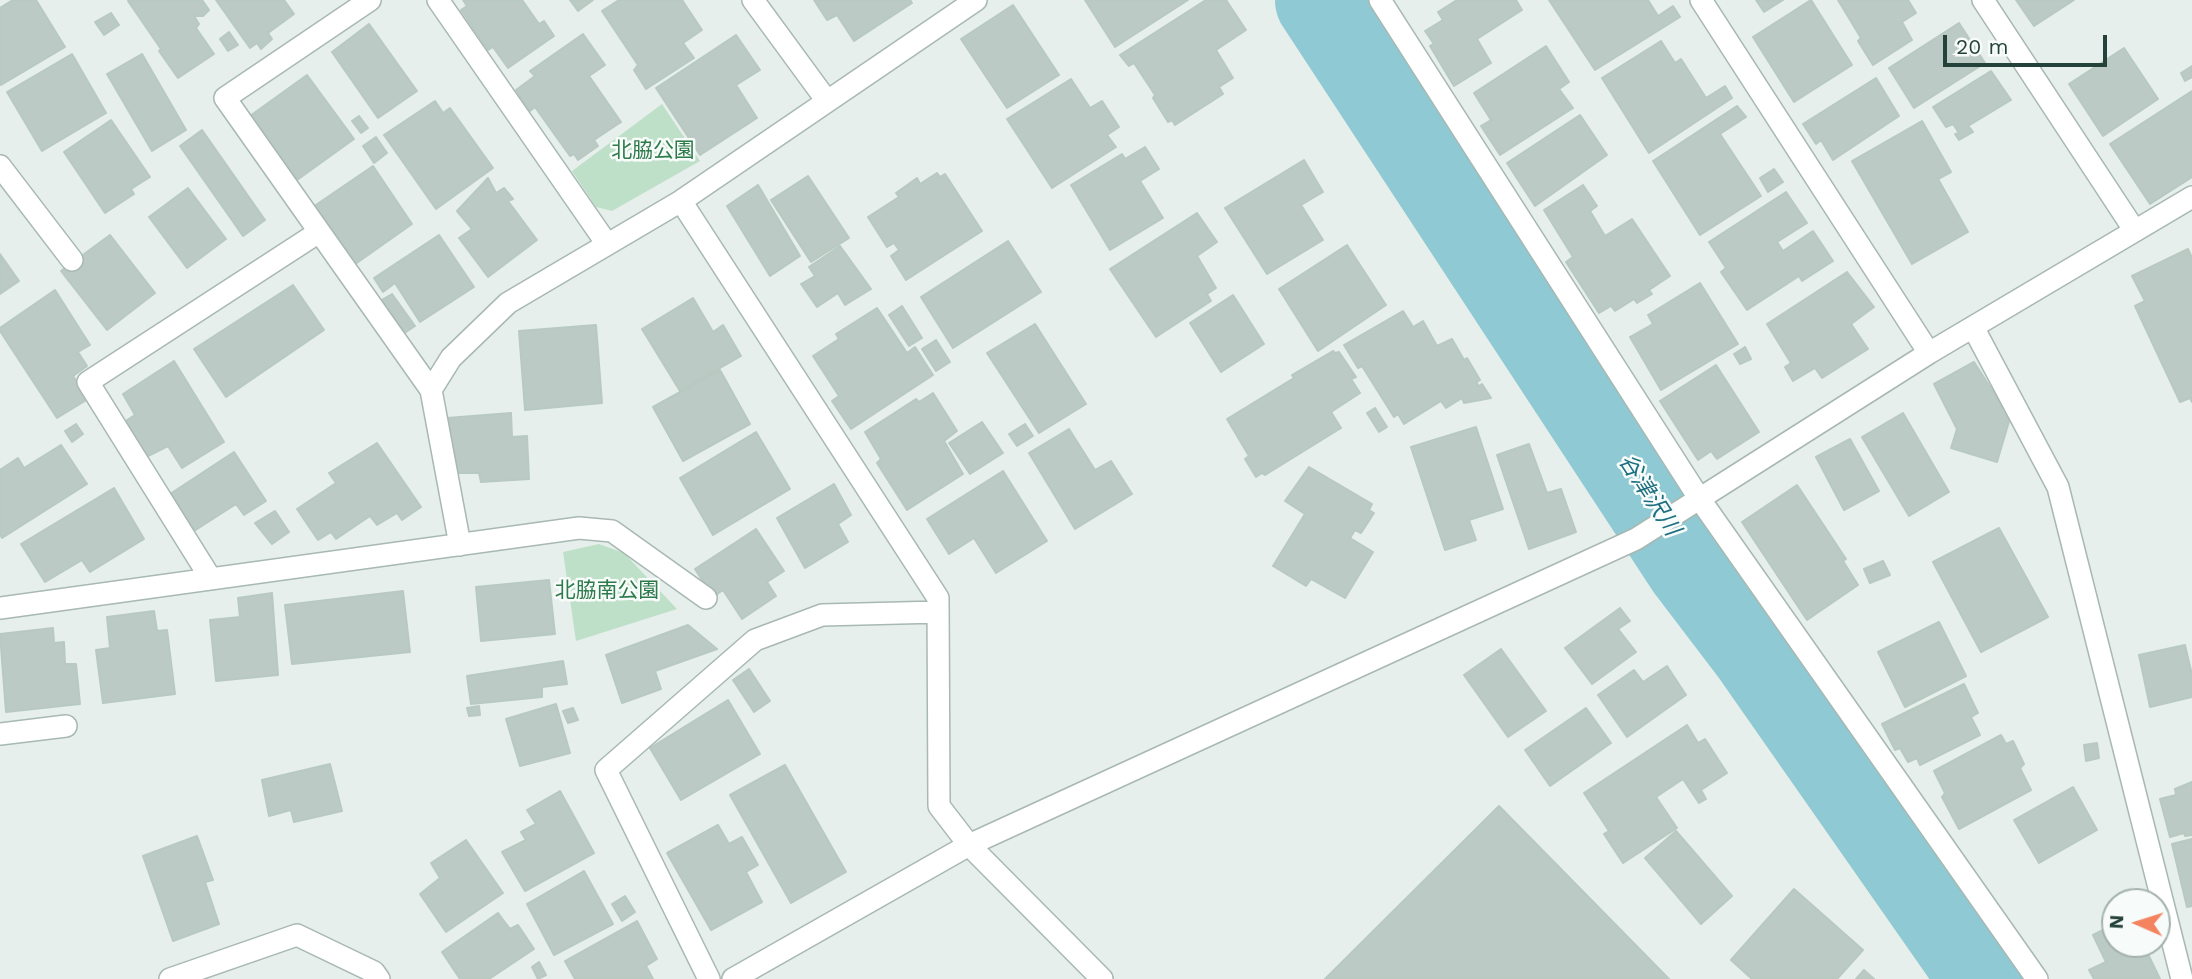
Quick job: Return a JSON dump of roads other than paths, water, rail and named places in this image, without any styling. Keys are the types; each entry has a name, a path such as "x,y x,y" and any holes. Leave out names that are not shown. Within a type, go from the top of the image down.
{"street":[{"path":"370,0 225,98 431,390 460,545"},
{"path":"438,0 607,244"},
{"path":"753,0 827,102"},
{"path":"431,390 451,358 508,303 681,201 976,0"},
{"path":"1380,0 1699,498 2038,979"},
{"path":"1701,0 1929,353"},
{"path":"1983,0 2134,231"},
{"path":"0,166 72,260"},
{"path":"733,979 970,845 1636,538 1929,353 2192,197"},
{"path":"681,201 939,598 939,806 970,845 1102,979"},
{"path":"211,579 88,382 319,232"},
{"path":"1973,327 2058,487 2182,979"},
{"path":"0,608 579,527 612,531 706,598"},
{"path":"709,979 606,770 755,640 822,615 938,612"},
{"path":"0,734 66,726"},
{"path":"170,979 297,935 374,972 380,979"}],"waterway":[{"name":"谷津沢川","path":"1324,0 1693,563 1757,647 1991,979"}],"park label":[{"name":"北脇公園","path":"653,151"},
{"name":"北脇南公園","path":"607,591"}]}
